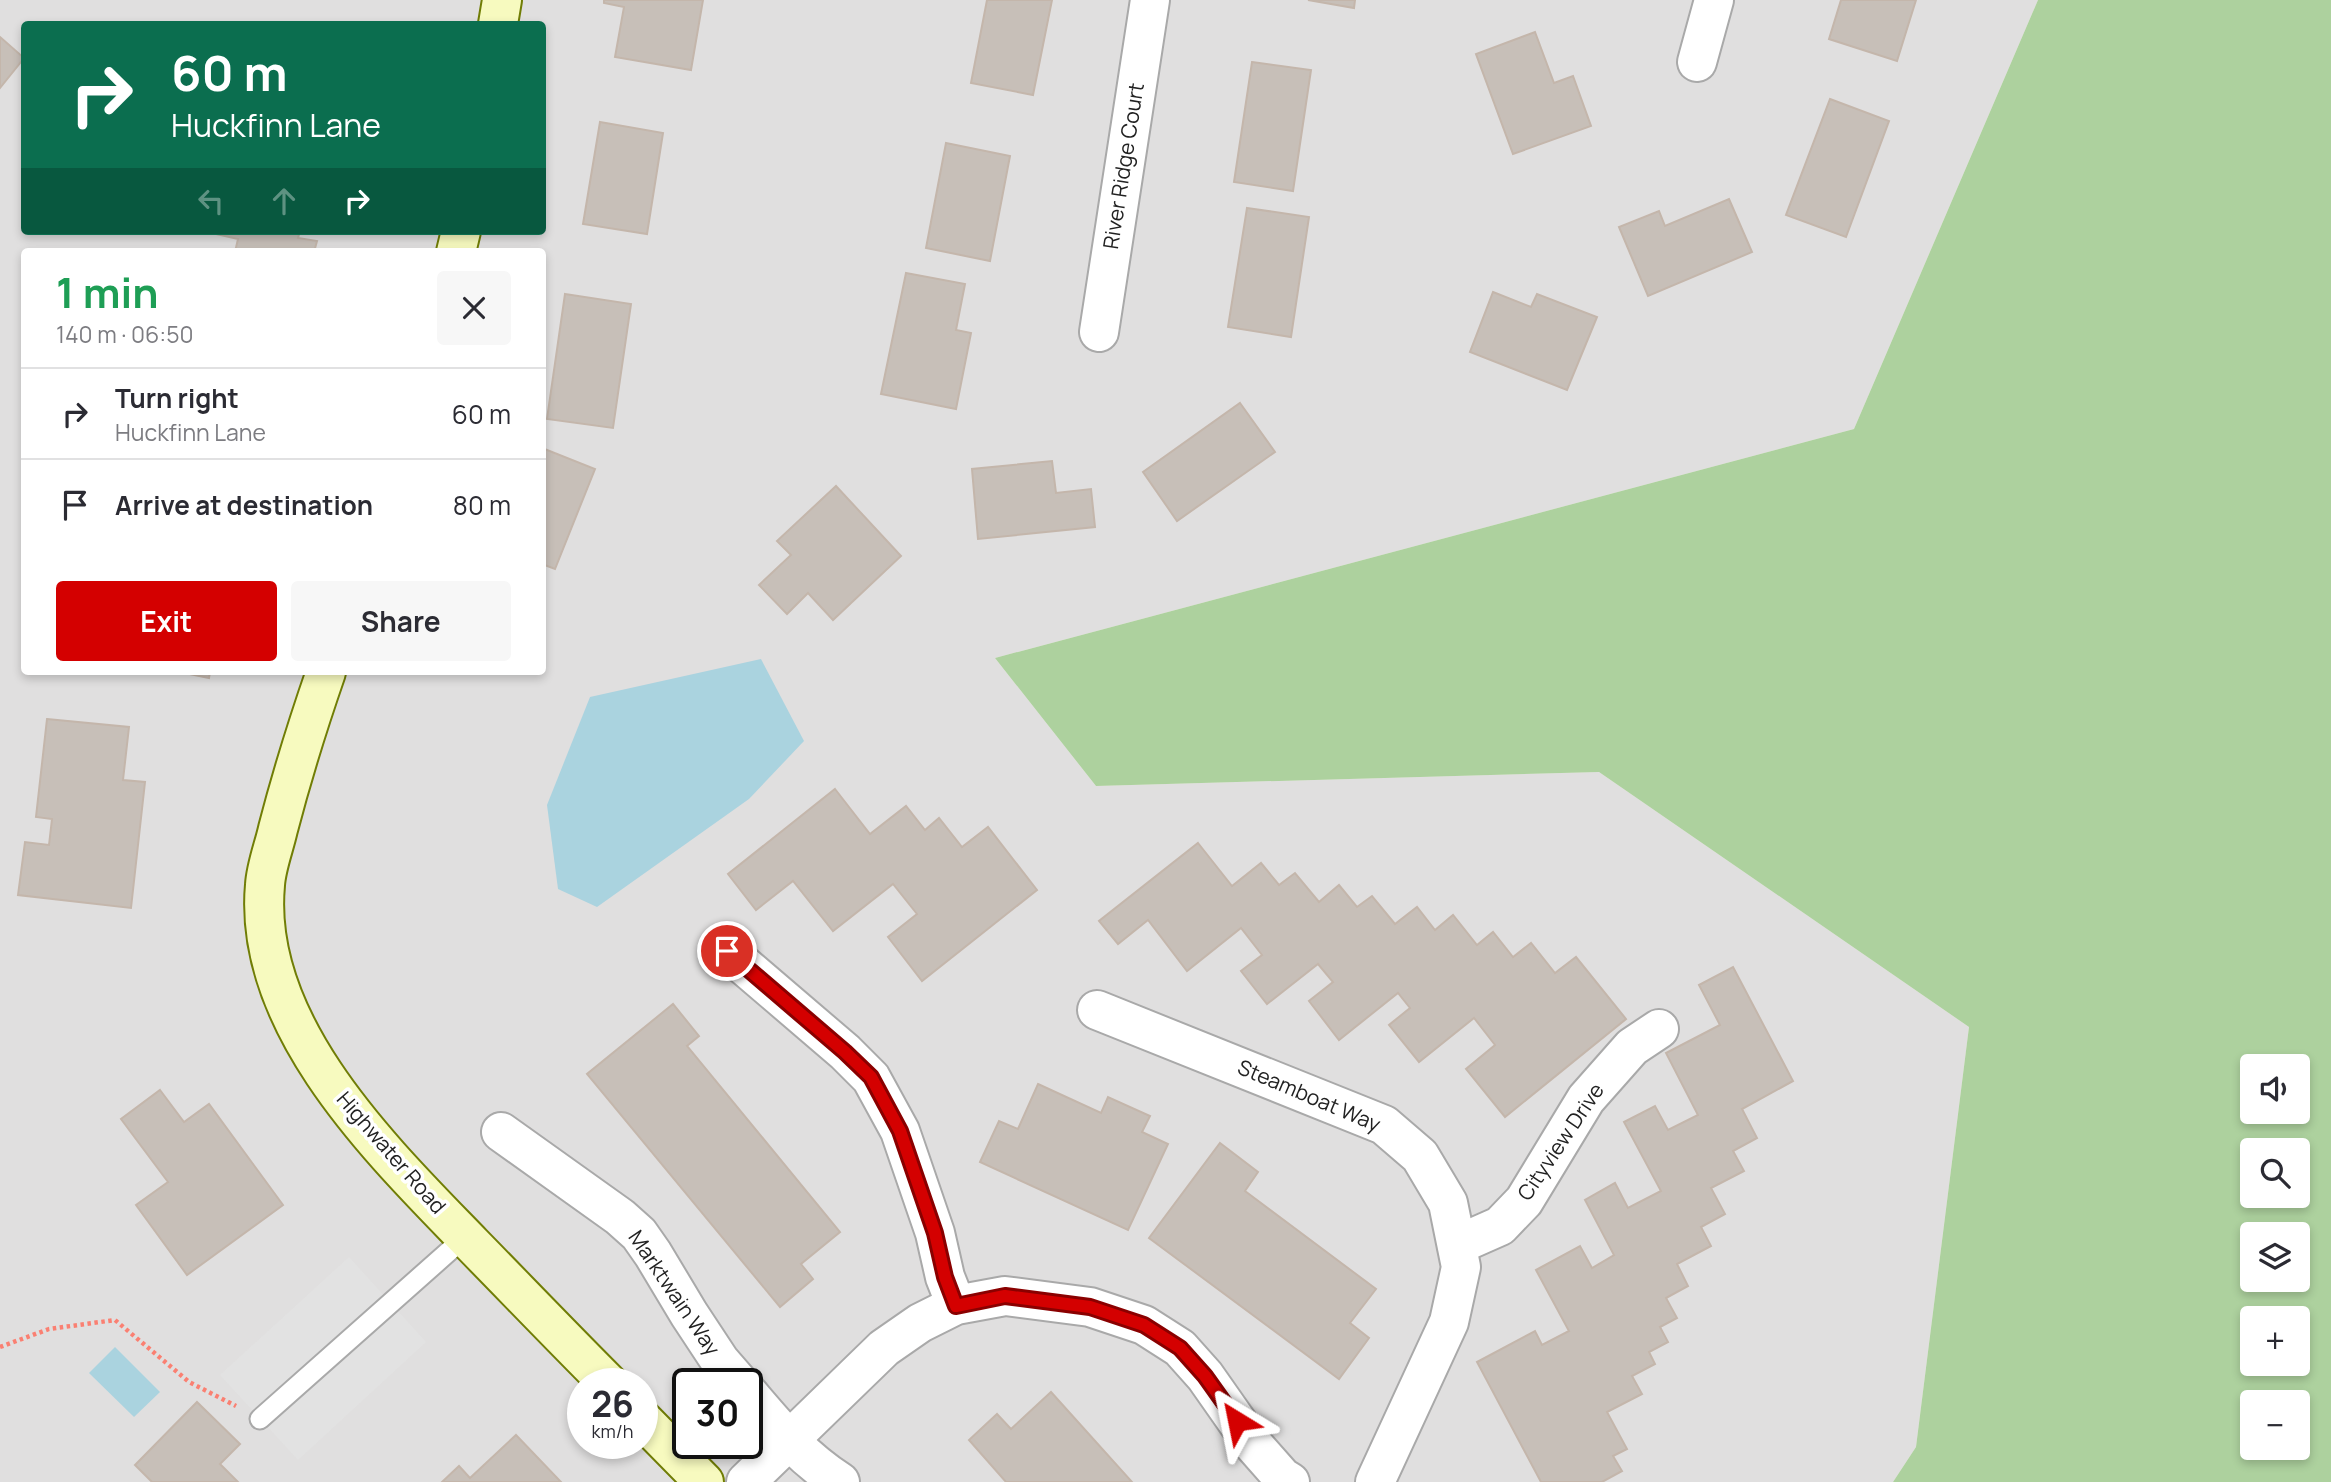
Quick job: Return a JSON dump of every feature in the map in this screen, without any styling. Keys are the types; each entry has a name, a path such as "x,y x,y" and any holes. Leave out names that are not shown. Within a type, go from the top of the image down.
{"street":[{"path":"498,21 502,0"},
{"name":"River Ridge Court","path":"1099,332 1150,0"},
{"path":"1697,62 1714,0"},
{"name":"Highwater Road","path":"325,675 293,769 265,884 264,916 274,974 305,1045 354,1116 465,1237 593,1368"},
{"path":"727,951 871,1077 900,1131 935,1233 945,1277 956,1306"},
{"name":"Steamboat Way","path":"1097,1010 1384,1125 1420,1156 1448,1203 1461,1267 1449,1322 1375,1482"},
{"name":"Cityview Drive","path":"1457,1245 1500,1226 1524,1201 1586,1099 1632,1047 1659,1029"},
{"name":"Marktwain Way","path":"501,1132 620,1217 639,1234 726,1368"},
{"path":"746,1482 884,1348 920,1323 956,1306 1005,1296 1090,1307 1144,1325 1180,1348 1205,1376 1252,1443 1282,1477 1290,1482"},
{"path":"763,1411 816,1467 840,1482"},
{"path":"658,1435 704,1482"}],"lane":[{"path":"260,1419 465,1237"}],"path":[{"path":"0,1347 49,1329 115,1320 189,1382 260,1419"}],"shaded area":[{"path":"0,0 2038,0 1854,429 995,658 1096,786 1599,772 1969,1027 1916,1447 1893,1482 0,1482"},
{"path":"349,1257 426,1342 298,1460 220,1375"}],"green space":[{"path":"2038,0 2331,0 2331,1482 1893,1482 1916,1447 1969,1027 1599,772 1096,786 995,658 1854,429"}],"water":[{"path":"761,659 804,741 749,799 597,907 558,889 547,805 590,697"},
{"path":"115,1347 160,1392 134,1417 89,1373"}],"building":[{"path":"604,0 703,0 691,70 615,57 624,7 604,3"},
{"path":"987,0 1052,0 1033,95 971,83"},
{"path":"1308,0 1355,0 1354,8"},
{"path":"1841,0 1916,0 1897,61 1829,39"},
{"path":"1535,32 1554,83 1573,76 1591,126 1513,154 1476,54"},
{"path":"0,37 21,55 21,62 0,88"},
{"path":"1252,62 1311,70 1293,191 1234,182"},
{"path":"1830,99 1889,121 1846,237 1786,215"},
{"path":"600,122 663,133 647,234 583,224"},
{"path":"946,143 1010,156 990,261 926,248"},
{"path":"1729,199 1752,252 1648,296 1619,227 1659,211 1665,226"},
{"path":"1247,208 1309,217 1291,337 1228,327"},
{"path":"220,235 299,235 298,238 317,241 315,248 236,248 238,239"},
{"path":"906,273 965,284 956,330 971,333 956,409 881,394"},
{"path":"1493,292 1531,307 1537,294 1597,317 1567,390 1470,352"},
{"path":"565,294 631,304 613,428 547,419"},
{"path":"1240,403 1275,452 1177,521 1143,472"},
{"path":"546,450 595,469 555,569 546,566"},
{"path":"1052,461 1056,493 1091,489 1095,527 978,539 972,469"},
{"path":"836,486 901,556 833,620 808,593 787,614 759,585 791,555 777,541"},
{"path":"47,719 129,727 123,780 145,782 131,908 18,895 25,842 49,845 52,819 36,817"},
{"path":"835,789 870,834 906,806 925,830 939,818 962,847 988,827 1037,890 922,981 888,937 917,914 893,884 833,931 793,881 756,910 728,874"},
{"path":"1198,843 1232,886 1261,863 1279,885 1295,873 1319,902 1339,885 1357,907 1372,896 1395,924 1417,907 1435,930 1453,915 1477,945 1493,932 1513,957 1531,943 1555,973 1576,957 1626,1019 1505,1117 1466,1069 1495,1045 1474,1018 1419,1062 1389,1025 1410,1008 1398,993 1339,1040 1309,1001 1333,982 1318,964 1267,1004 1241,971 1262,955 1241,928 1187,971 1148,920 1118,944 1099,921"},
{"path":"1733,967 1793,1081 1742,1109 1757,1138 1733,1151 1744,1171 1711,1188 1725,1214 1701,1227 1711,1246 1677,1264 1688,1286 1666,1298 1677,1318 1660,1327 1668,1342 1649,1352 1655,1364 1632,1376 1642,1394 1607,1412 1627,1449 1613,1456 1622,1471 1602,1482 1541,1482 1477,1362 1535,1331 1542,1345 1569,1331 1536,1270 1580,1246 1592,1268 1614,1255 1585,1200 1615,1183 1628,1208 1661,1191 1624,1122 1655,1106 1668,1130 1698,1115 1666,1053 1720,1025 1699,985"},
{"path":"673,1004 699,1036 687,1046 840,1232 801,1264 813,1279 780,1307 587,1074"},
{"path":"1038,1084 1101,1113 1108,1097 1150,1116 1142,1132 1168,1144 1128,1230 980,1162 999,1121 1018,1129"},
{"path":"160,1090 184,1122 209,1104 283,1205 187,1275 136,1205 168,1182 121,1119"},
{"path":"1220,1143 1258,1172 1245,1191 1376,1289 1350,1323 1369,1338 1339,1379 1149,1238"},
{"path":"1051,1392 1132,1482 1006,1482 969,1440 997,1414 1011,1429"},
{"path":"197,1402 240,1444 220,1464 238,1482 152,1482 135,1465"},
{"path":"516,1435 561,1482 442,1482 459,1466 470,1478"}],"route":[{"path":"727,951 871,1077 900,1131 935,1233 945,1277 956,1306 1005,1296 1090,1307 1144,1325 1180,1348 1205,1376 1237,1421"}]}
